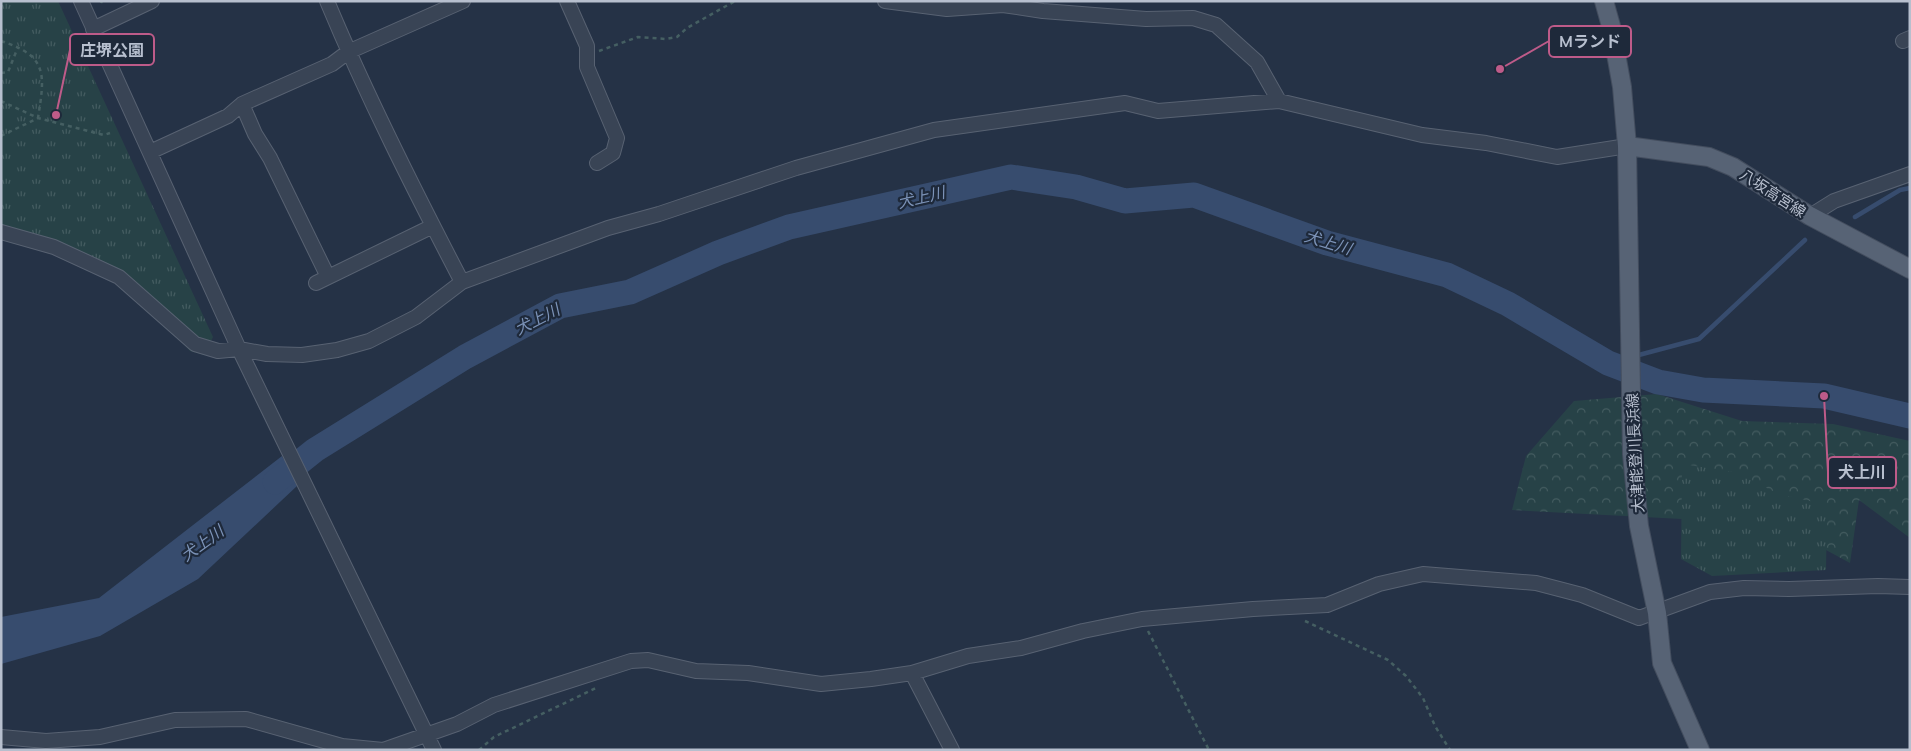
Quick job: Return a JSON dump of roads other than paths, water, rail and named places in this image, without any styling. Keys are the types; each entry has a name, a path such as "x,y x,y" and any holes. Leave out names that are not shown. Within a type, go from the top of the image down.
{"main road":[{"name":"大津能登川長浜線","path":"1604,1 1611,26 1622,87 1628,146 1632,454 1639,526 1655,604 1662,663 1700,750"},
{"name":"八坂高宮線","path":"1628,146 1709,157 1733,167 1760,182 1810,216 1910,269"}],"street":[{"path":"81,1 239,349 434,750"},
{"path":"93,29 152,1"},
{"path":"327,1 348,52 462,282"},
{"path":"150,152 228,116 242,104 332,64 348,52 463,1"},
{"path":"567,1 587,46 587,67 617,138 613,153 597,163"},
{"path":"885,1 947,9 1004,5 1043,11 1137,18 1193,18 1216,25 1257,62 1279,101"},
{"path":"1,232 54,247 119,277 195,344 218,351 239,349 267,354 302,355 337,350 368,341 416,317 462,282 608,228 660,214 796,168 934,130 1125,104 1158,111 1279,101 1422,134 1486,143 1556,157 1628,146"},
{"path":"242,104 255,134 270,158 322,280 433,226"},
{"path":"1810,216 1834,201 1910,174"},
{"path":"1,737 46,741 100,737 174,720 246,719 342,746 383,750 457,724 494,705 631,661 648,660 696,670 748,673 821,684 912,674 968,656 1021,648 1083,631 1142,620 1253,608 1327,605 1379,584 1423,574 1536,583 1582,595 1639,618 1655,604 1710,592 1744,588 1910,587"},
{"path":"912,674 952,750"}],"water":[{"path":"282,456 297,486 198,579 100,636 1,664 1,617 99,598"}],"waterway":[{"name":"犬上川","path":"275,482 315,450 465,357 560,306 630,292 718,253 789,227 1011,177 1076,187 1125,201 1194,195 1327,243 1447,275 1508,304 1608,363 1658,382 1703,390 1824,396 1910,416"},
{"path":"1855,217 1900,190 1910,188"},
{"path":"1635,356 1699,339 1805,240"},
{"path":"1608,363 1627,358"}],"place":[{"name":"Mランド","path":"1500,69"},
{"name":"庄堺公園","path":"56,115"},
{"name":"犬上川","path":"1824,396"}]}
